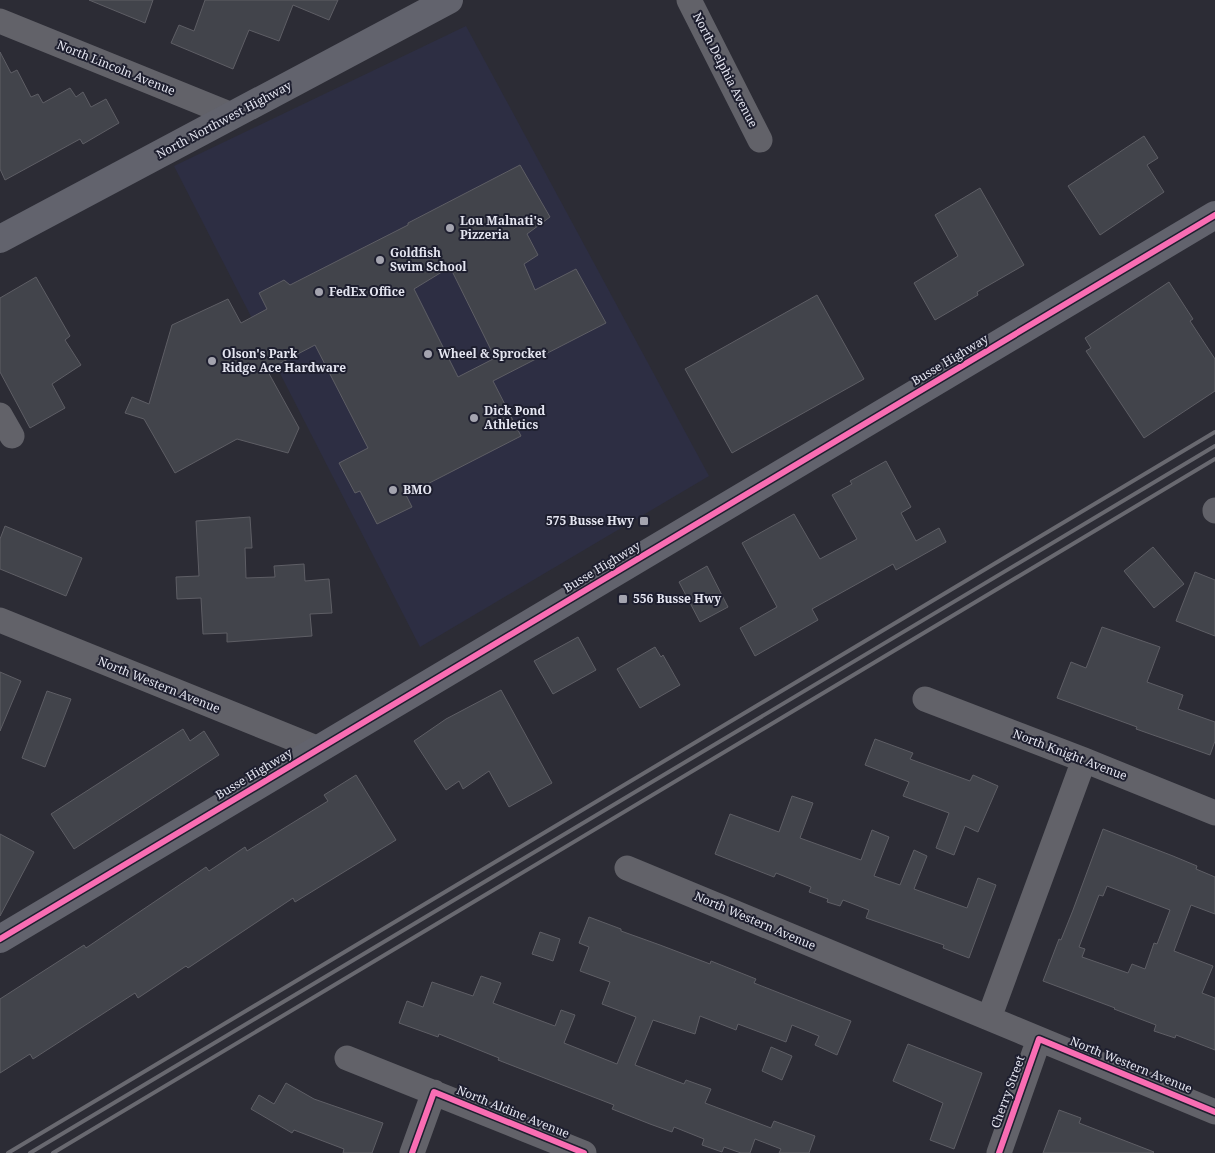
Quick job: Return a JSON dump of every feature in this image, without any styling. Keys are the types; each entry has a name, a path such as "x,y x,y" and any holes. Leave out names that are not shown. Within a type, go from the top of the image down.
{"main road":[{"name":"North Northwest Highway","path":"0,240 449,0"},
{"name":"Busse Highway","path":"0,938 1215,215"}],"street":[{"name":"North Delphia Avenue","path":"689,0 760,140"},
{"name":"North Lincoln Avenue","path":"0,21 232,115"},
{"name":"North Western Avenue","path":"0,620 319,748"},
{"name":"North Knight Avenue","path":"925,699 1215,813"},
{"path":"990,1018 1084,760"},
{"name":"North Western Avenue","path":"627,868 1215,1112"},
{"name":"Cherry Street","path":"999,1153 1039,1039"},
{"name":"North Aldine Avenue","path":"347,1058 584,1153"},
{"path":"412,1153 434,1092"}],"shaded area":[{"path":"466,26 709,476 420,647 174,166"}],"building":[{"path":"89,0 153,0 145,23"},
{"path":"205,0 338,0 329,20 293,5 279,41 249,30 233,69 171,43 179,25 194,31"},
{"path":"0,52 11,73 17,70 31,97 38,94 43,103 70,88 76,97 83,92 91,107 106,99 119,123 83,144 80,139 5,180 0,169"},
{"path":"1144,136 1158,158 1147,165 1164,192 1100,235 1068,186"},
{"path":"520,165 550,217 527,234 538,255 524,264 535,290 576,269 606,323 493,381 521,436 406,495 412,507 377,524 360,491 355,493 339,463 368,448 315,345 267,370 299,428 288,453 237,439 175,473 144,419 125,413 132,397 149,404 172,325 228,299 241,323 267,309 259,293 284,280 290,285 408,225 408,223","holes":["450,267 495,358 458,377 414,289"]},
{"path":"980,188 1024,265 977,292 978,295 935,320 914,283 958,256 935,215"},
{"path":"36,277 70,336 65,340 81,365 52,384 65,408 30,428 0,372 0,298"},
{"path":"1169,282 1193,319 1190,321 1215,359 1215,391 1144,438 1086,351 1091,348 1085,338"},
{"path":"817,295 864,379 732,453 685,369"},
{"path":"886,461 911,507 901,513 916,541 939,528 946,542 896,570 893,564 812,609 818,620 755,656 740,628 777,607 742,543 794,514 820,559 857,539 832,495 852,484 850,481"},
{"path":"250,517 252,548 245,548 246,578 275,577 274,566 304,564 305,581 329,579 332,613 310,614 312,636 227,642 227,633 203,634 201,598 177,599 176,577 199,576 196,521"},
{"path":"5,526 82,558 66,596 0,569 0,539"},
{"path":"1153,547 1184,584 1154,608 1124,571"},
{"path":"707,566 728,607 700,622 679,582"},
{"path":"1195,572 1215,580 1215,636 1176,621"},
{"path":"1102,627 1160,647 1147,682 1183,695 1178,709 1215,722 1215,741 1210,755 1057,698 1071,662 1086,668"},
{"path":"578,637 596,670 553,694 534,661"},
{"path":"655,647 661,657 663,655 680,685 640,708 617,669"},
{"path":"0,672 21,681 0,731"},
{"path":"501,690 552,783 509,807 489,771 463,789 459,781 446,790 414,741 446,719"},
{"path":"47,691 71,699 45,767 22,758"},
{"path":"183,729 190,741 204,731 219,755 74,849 51,814"},
{"path":"875,739 913,753 910,759 970,781 973,775 998,786 978,832 965,826 954,855 936,848 949,813 903,796 909,782 865,765"},
{"path":"356,775 396,840 295,902 293,898 188,968 186,966 138,998 135,993 33,1059 30,1054 0,1073 0,999 84,945 86,948 206,867 209,871 245,847 247,851 328,801 324,795"},
{"path":"792,796 813,803 800,838 861,860 872,830 889,837 874,876 900,885 914,850 927,856 914,889 967,908 978,878 996,885 969,958 943,948 944,945 866,918 869,910 843,900 840,906 827,902 828,899 809,892 811,887 776,873 774,877 715,854 730,814 779,832"},
{"path":"1103,829 1197,866 1196,869 1215,877 1215,914 1191,905 1174,951 1213,966 1202,993 1215,998 1215,1050 1176,1035 1175,1038 1154,1031 1156,1025 1043,981 1059,939 1061,940","holes":["1107,886 1170,910 1157,944 1154,943 1145,969 1132,964 1128,973 1082,957 1085,949 1079,947 1099,895 1103,896"]},
{"path":"0,834 34,852 0,916"},
{"path":"589,917 710,964 711,961 756,979 754,983 851,1021 837,1055 815,1045 819,1036 792,1025 786,1042 738,1024 736,1030 700,1016 695,1034 653,1020 635,1065 684,1084 686,1080 711,1089 705,1103 771,1128 774,1121 815,1136 809,1153 779,1153 781,1149 755,1139 750,1153 741,1153 724,1147 722,1152 702,1145 704,1139 674,1127 672,1132 650,1124 612,1109 614,1105 498,1060 499,1058 439,1034 438,1037 399,1023 407,1001 423,1007 432,982 473,996 481,976 501,983 493,1003 555,1026 561,1010 575,1015 564,1043 617,1064 636,1017 602,1004 610,982 580,971 589,947 579,943"},
{"path":"540,932 560,939 553,961 532,954"},
{"path":"908,1044 982,1073 954,1149 930,1140 943,1103 893,1081"},
{"path":"771,1047 792,1056 782,1080 762,1071"},
{"path":"286,1083 314,1099 383,1123 372,1153 343,1153 344,1149 294,1130 292,1133 251,1109 259,1095 274,1104"},
{"path":"1059,1110 1081,1118 1079,1123 1154,1152 1043,1153"}],"railway":[{"path":"8,1153 1215,432"},
{"path":"30,1153 1215,446"},
{"path":"53,1153 1215,459"}],"cycle path":[{"path":"0,939 1215,215"},
{"path":"999,1153 1039,1039 1215,1112"},
{"path":"412,1153 434,1092 584,1153"}],"place":[{"name":"Lou Malnati's Pizzeria","path":"450,228"},
{"name":"Goldfish Swim School","path":"380,260"},
{"name":"FedEx Office","path":"319,292"},
{"name":"Wheel & Sprocket","path":"428,354"},
{"name":"Olson's Park Ridge Ace Hardware","path":"212,361"},
{"name":"Dick Pond Athletics","path":"474,418"},
{"name":"BMO","path":"393,490"},
{"name":"575 Busse Hwy","path":"644,521"},
{"name":"556 Busse Hwy","path":"623,599"}]}
